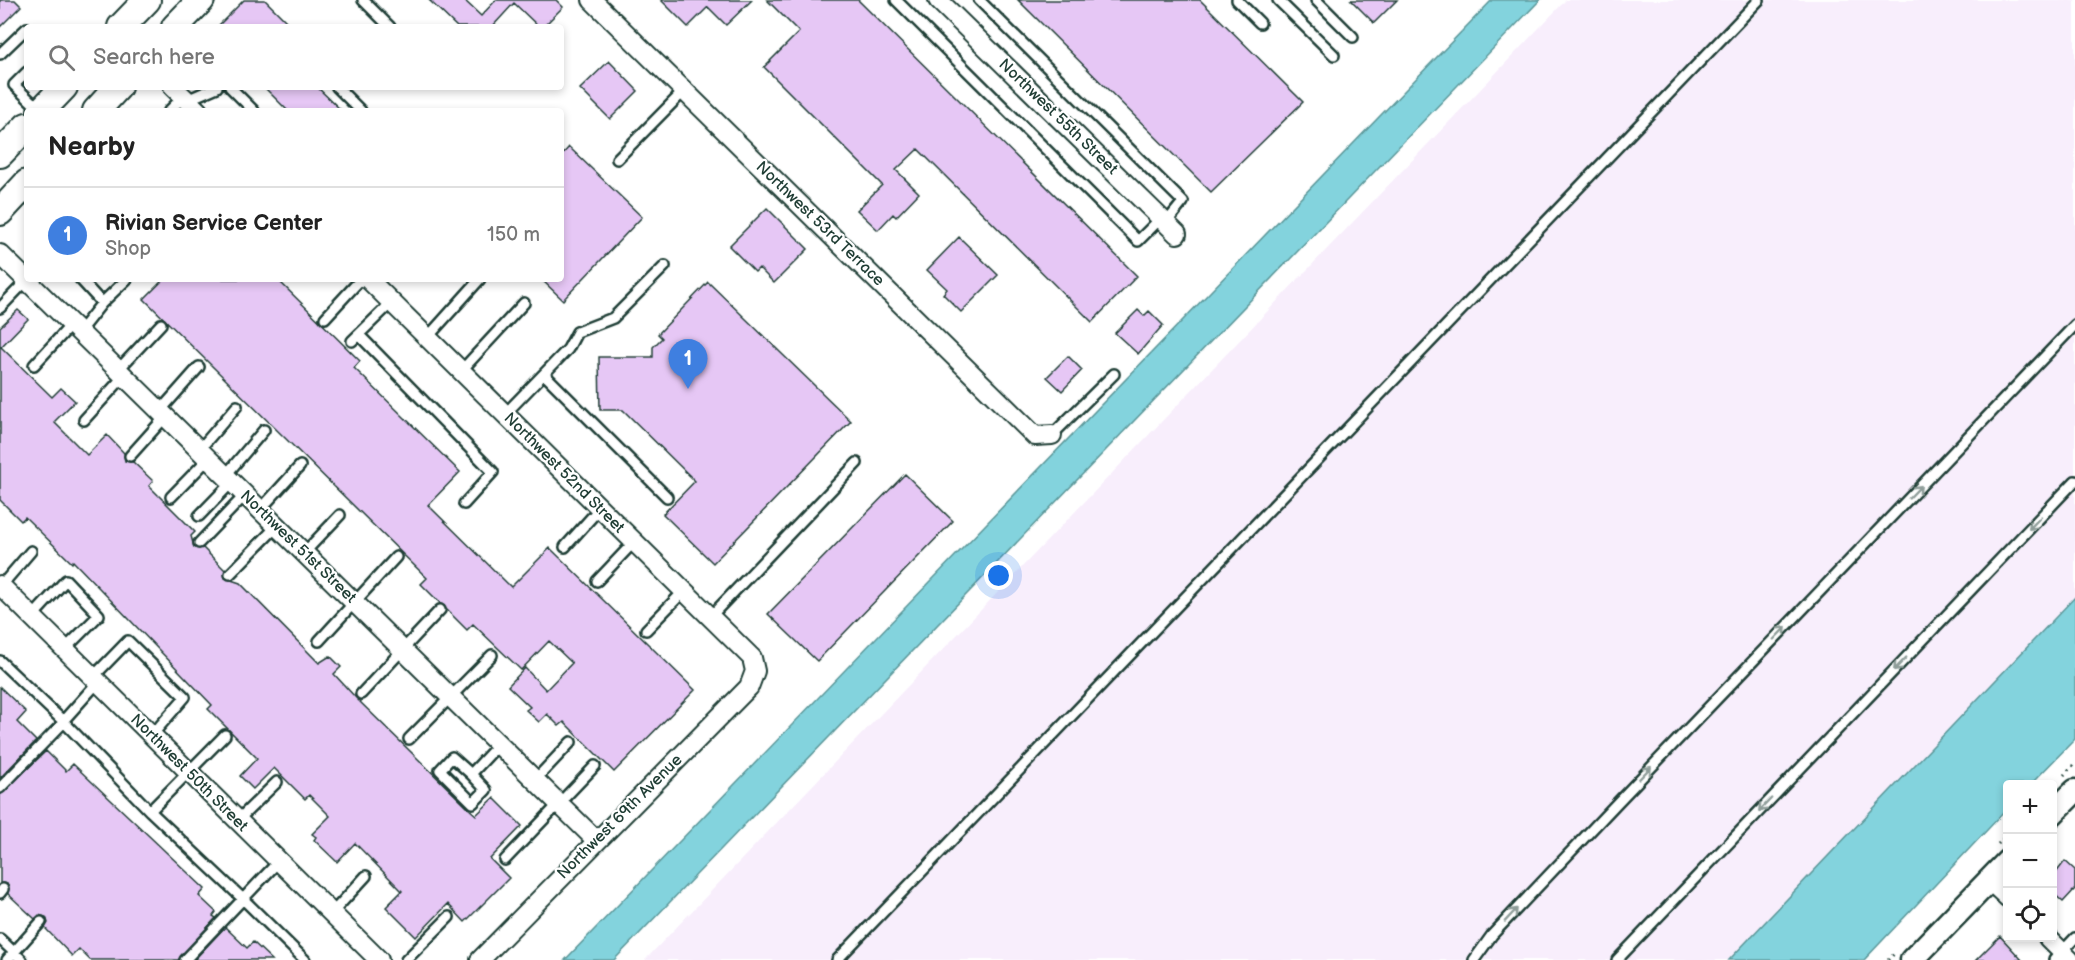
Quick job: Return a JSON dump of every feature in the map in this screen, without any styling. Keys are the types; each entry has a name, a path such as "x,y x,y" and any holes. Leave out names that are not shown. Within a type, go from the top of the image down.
{"main road":[{"path":"124,24 147,0"},
{"path":"179,24 201,0"},
{"path":"44,108 61,90"},
{"path":"99,108 115,90"},
{"path":"0,154 24,129"},
{"path":"0,212 24,186"}],"street":[{"name":"Northwest 53rd Terrace","path":"592,0 1035,436 1052,435"},
{"name":"Northwest 55th Street","path":"938,0 1168,225"},
{"name":"Northwest 51st Street","path":"0,254 24,272"},
{"name":"Northwest 51st Street","path":"33,282 75,328 596,840"},
{"name":"Northwest 52nd Street","path":"371,282 752,658 755,670"},
{"name":"Northwest 50th Street","path":"0,586 332,913 371,958"},
{"name":"Northwest 69th Avenue","path":"480,960 748,687 755,670"},
{"path":"2057,809 2075,791"},
{"path":"1912,960 2003,865"},
{"path":"1989,880 2003,894"},
{"path":"2051,942 2062,957"}],"lane":[{"path":"363,0 387,24"},
{"path":"896,0 1138,241 1168,225 1183,202 979,0"},
{"path":"1237,0 1260,23"},
{"path":"1278,0 1334,56"},
{"path":"1316,0 1353,37"},
{"path":"837,960 1759,0"},
{"path":"0,54 24,31"},
{"path":"24,75 14,85 38,108"},
{"path":"185,99 209,90"},
{"path":"233,90 251,108"},
{"path":"340,90 358,108"},
{"path":"617,159 684,91"},
{"path":"505,414 568,349 577,332 613,318 664,266"},
{"path":"0,308 24,272"},
{"path":"83,282 102,303"},
{"path":"34,365 124,282"},
{"path":"325,318 358,282"},
{"path":"427,338 477,282"},
{"path":"392,302 356,338 494,472 464,504"},
{"path":"461,371 524,303"},
{"path":"84,420 161,324"},
{"path":"1474,960 1507,918 2075,325"},
{"path":"130,456 199,368"},
{"path":"544,374 667,497"},
{"path":"1052,435 1114,374"},
{"path":"171,497 204,455 237,406"},
{"path":"199,543 264,430"},
{"path":"710,617 857,462"},
{"path":"260,510 300,466"},
{"path":"1617,960 2075,481"},
{"path":"199,516 234,484"},
{"path":"565,547 600,508"},
{"path":"304,553 340,515"},
{"path":"230,574 276,526"},
{"path":"597,581 634,542"},
{"path":"0,586 31,550"},
{"path":"319,641 396,557"},
{"path":"32,617 66,580 99,615 65,650"},
{"path":"646,630 684,591"},
{"path":"362,694 440,610"},
{"path":"0,788 63,721 128,641 185,697 152,735"},
{"path":"409,739 492,655"},
{"path":"0,661 63,721 150,811 305,960"},
{"path":"150,811 225,735"},
{"path":"535,780 571,742"},
{"path":"471,774 499,744"},
{"path":"452,757 471,774 486,790 473,803 440,770 452,757"},
{"path":"505,860 595,766"},
{"path":"238,820 277,782"},
{"path":"185,960 279,861"},
{"path":"332,913 366,876"},
{"path":"406,960 449,917"},
{"path":"7,960 42,922"},
{"path":"2062,957 2075,938"},
{"path":"0,939 22,960"}],"shaded area":[{"path":"1566,0 2075,0 2075,668 1807,960 645,960"}],"water":[{"path":"1492,0 1540,0 614,960 565,960"},
{"path":"2075,597 2075,739 2035,780 2003,780 2003,813 1864,960 1729,960"}],"building":[{"path":"0,0 15,0 21,6 0,27"},
{"path":"244,0 265,0 289,24 220,24"},
{"path":"429,0 464,0 481,16 496,0 556,0 563,7 546,24 536,24 514,3 495,24 454,24"},
{"path":"661,0 752,0 726,25 708,7 688,27"},
{"path":"767,0 858,0 1137,276 1092,322 918,149 896,170 919,193 896,217 893,214 878,230 857,210 882,185 764,67 799,32"},
{"path":"1018,0 1200,0 1303,102 1211,192"},
{"path":"1351,0 1397,0 1374,23"},
{"path":"609,61 638,91 610,119 580,89"},
{"path":"267,90 320,90 339,108 285,108"},
{"path":"569,147 642,217 563,300 544,282 564,282 564,153"},
{"path":"767,208 808,249 774,283 759,268 755,272 729,246"},
{"path":"959,237 998,275 961,312 943,294 947,289 927,270"},
{"path":"161,282 280,282 360,361 354,368 460,472 428,505 511,587 550,548 695,690 614,772 564,722 559,726 547,714 539,722 526,710 530,707 508,686 525,668 546,690 572,663 549,641 521,670 473,624 467,630 421,584 427,578 144,299"},
{"path":"708,282 851,421 713,563 663,514 695,481 623,410 600,410 599,357 653,357 653,347 662,338 658,334"},
{"path":"18,310 28,319 1,347 52,397 61,388 75,401 54,422 87,455 107,435 124,453 125,461 133,462 153,481 149,486 195,532 191,536 194,547 203,548 225,570 225,578 240,583 319,663 330,656 341,667 334,674 468,808 476,815 494,798 522,826 490,859 509,878 465,922 448,904 416,937 386,907 402,891 355,843 337,862 314,840 316,837 312,834 330,816 309,795 305,799 274,768 253,789 240,776 257,758 208,709 212,705 73,561 72,563 25,517 21,521 0,500 0,327"},
{"path":"1138,310 1144,316 1149,311 1163,325 1138,354 1115,333"},
{"path":"1068,356 1082,370 1062,391 1047,377"},
{"path":"905,474 953,521 817,661 768,614"},
{"path":"0,687 26,712 17,722 36,741 0,778"},
{"path":"46,751 66,771 73,764 205,889 199,896 216,912 213,916 216,918 178,960 90,960 79,949 72,956 45,928 48,923 46,917 39,915 35,919 8,894 7,884 0,883 0,795"},
{"path":"2065,861 2075,870 2075,889 2063,902 2057,897 2057,871"},
{"path":"225,927 247,948 253,942 272,960 194,960"},
{"path":"2000,936 2003,942 2022,960 1976,960"}],"place":[{"name":"Rivian Service Center","path":"688,389"}]}
